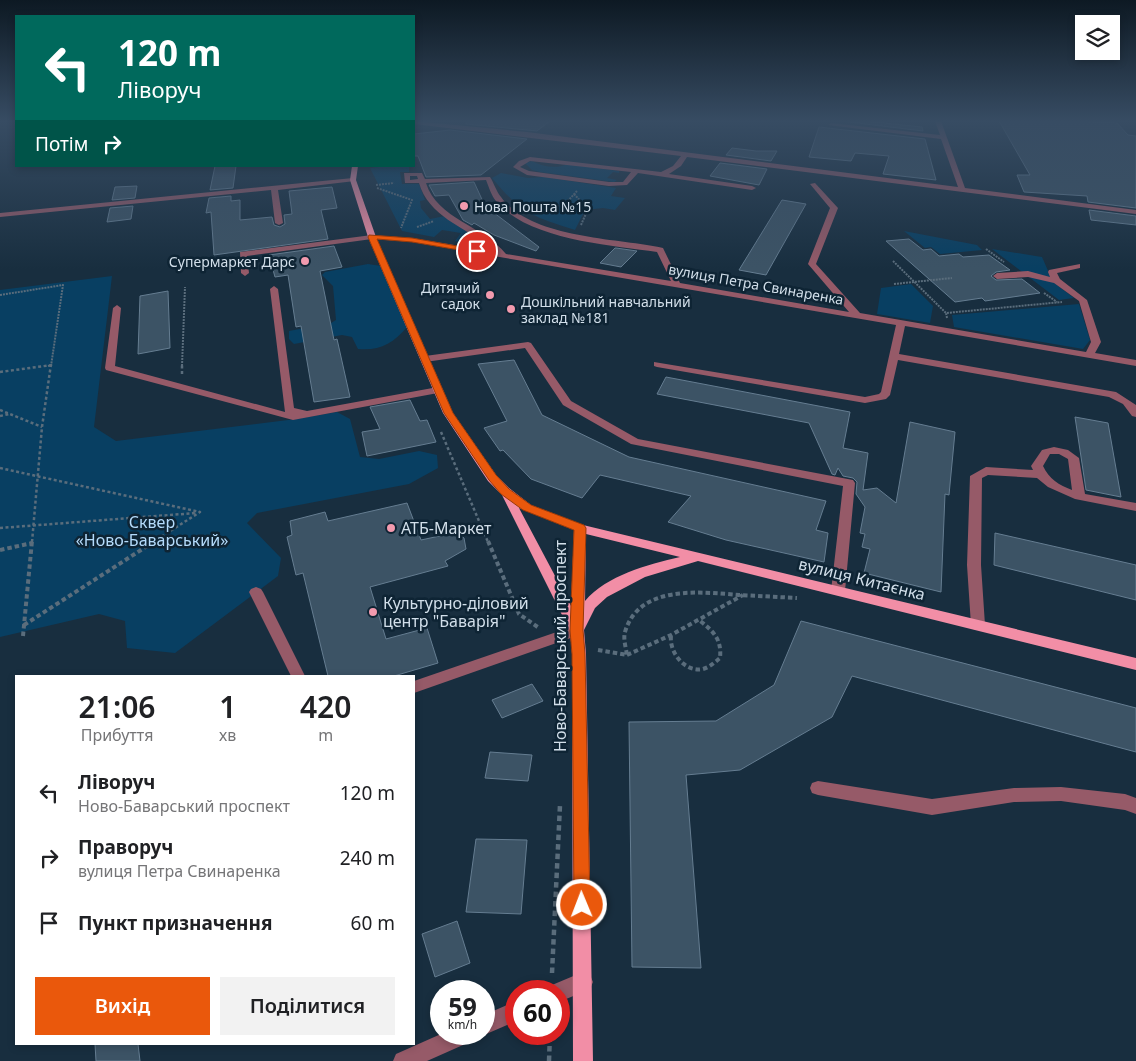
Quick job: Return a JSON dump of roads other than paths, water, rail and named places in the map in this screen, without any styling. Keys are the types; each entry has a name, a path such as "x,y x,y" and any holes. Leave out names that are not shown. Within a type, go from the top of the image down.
{"main road":[{"name":"Ново-Баварський проспект","path":"354,171 353,180 372,237 448,413 492,478 505,491 527,508 580,528 577,630 579,654 583,1061"},
{"path":"505,491 577,630"},
{"name":"вулиця Китаєнка","path":"580,528 1136,664"},
{"path":"577,630 590,603 602,593 628,579 667,564 699,557"}],"street":[{"path":"522,171 527,173 586,181 624,184 635,172"},
{"path":"623,171 752,188"},
{"path":"650,174 662,174 672,171"},
{"path":"805,171 1136,212"},
{"path":"956,171 963,191"},
{"path":"408,182 406,174 420,174 426,194 450,216 492,243 504,256"},
{"path":"422,181 488,178 499,201 522,218 557,233 660,250 677,285"},
{"path":"0,215 353,180"},
{"path":"813,184 834,208 812,264 857,316"},
{"path":"274,188 279,223"},
{"name":"вулиця Петра Свинаренка","path":"246,273 243,254 372,237 412,240 1136,363"},
{"path":"1057,281 1052,272 1077,266"},
{"path":"997,276 1028,274 1057,281 1082,300 1096,342 1089,355"},
{"path":"274,289 289,410 308,414"},
{"path":"117,308 110,368 293,417 438,390"},
{"path":"657,364 865,400 882,397 886,393 901,323"},
{"path":"425,359 528,345 566,403 635,442 849,483 838,591"},
{"path":"894,356 1112,394 1134,408 1136,414"},
{"path":"1038,474 1036,466 1046,452 1055,450 1068,453 1074,458 1079,496"},
{"path":"978,625 974,565 976,476 986,471 1038,474 1053,486 1079,496 1136,507"},
{"path":"256,592 298,675"},
{"path":"415,687 577,630"},
{"path":"818,788 932,806 1014,794 1061,794 1125,802 1136,806"},
{"path":"570,984 583,982"},
{"path":"403,1061 440,1045"}],"place":[{"name":"Нова Пошта №15","path":"464,206"},
{"name":"Супермаркет Дарс","path":"305,261"},
{"name":"Дитячий садок","path":"490,295"},
{"name":"Дошкільний навчальний заклад №181","path":"511,309"},
{"name":"АТБ-Маркет","path":"391,528"},
{"name":"Культурно-діловий центр \"Баварія\"","path":"373,612"}],"park label":[{"name":"Сквер «Ново-Баварський»","path":"152,531"}]}
